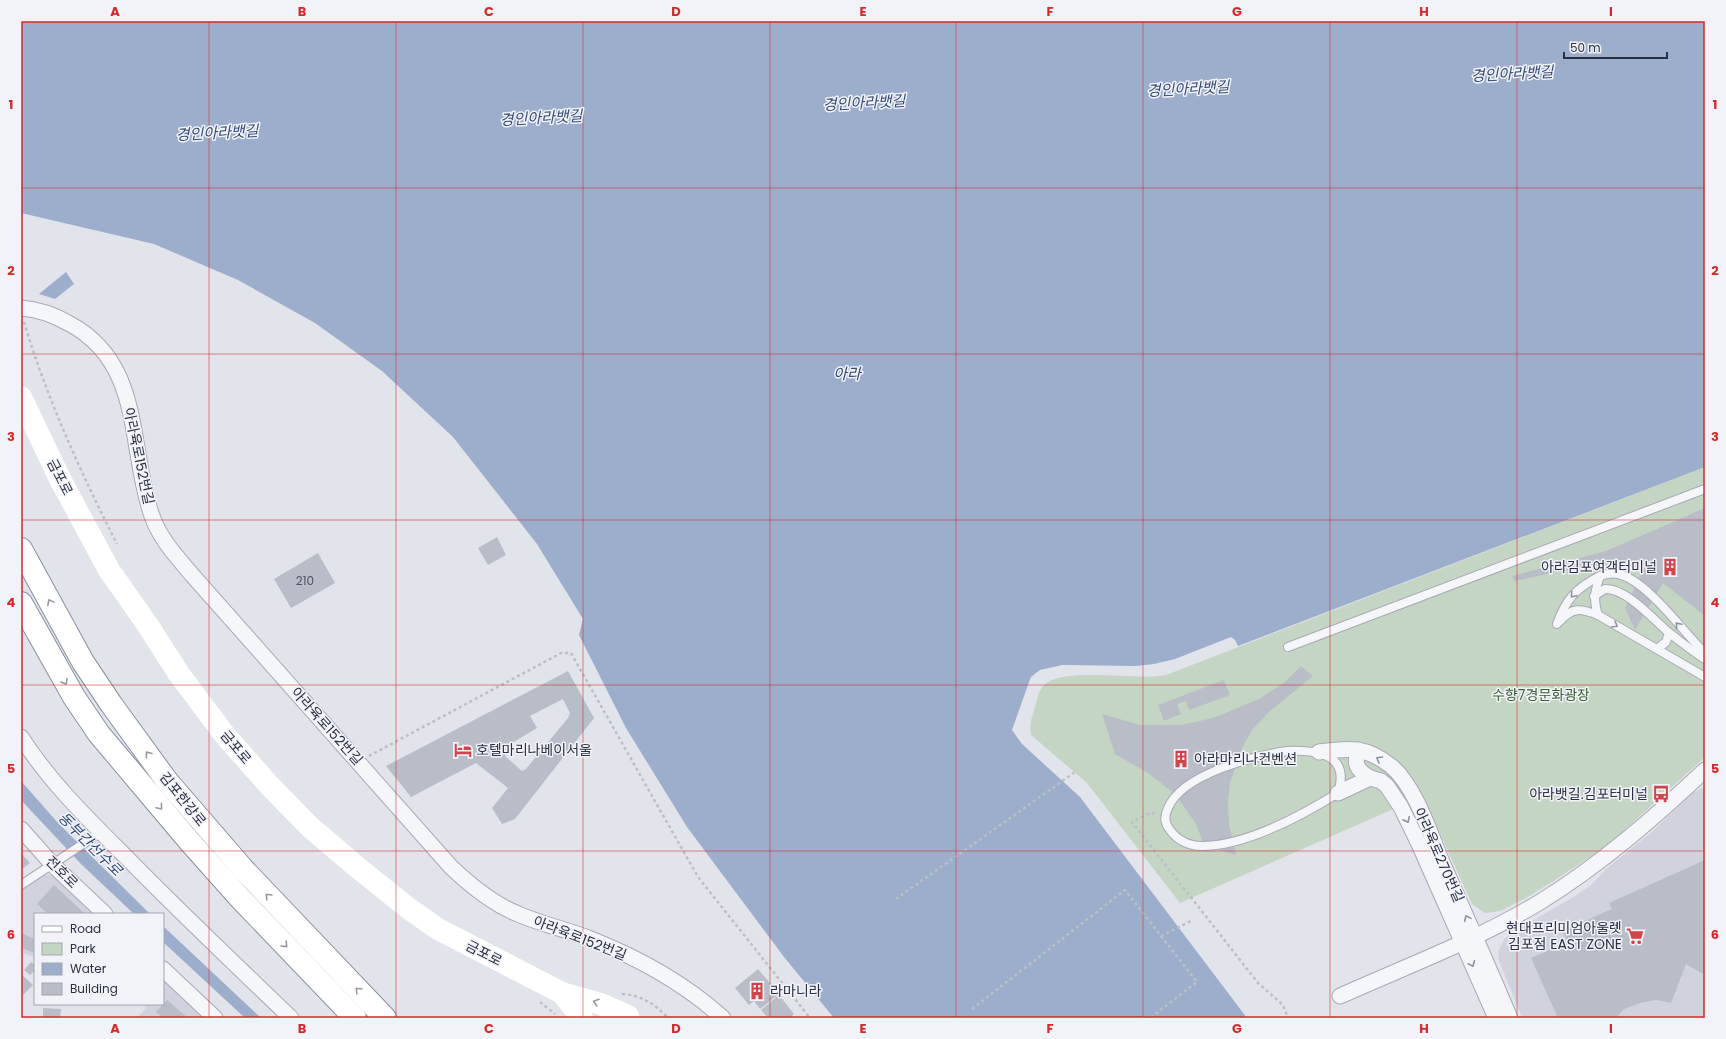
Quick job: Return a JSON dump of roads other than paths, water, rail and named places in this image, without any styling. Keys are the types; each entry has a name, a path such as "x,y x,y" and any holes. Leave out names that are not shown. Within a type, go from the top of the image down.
{"main road":[{"name":"금포로","path":"22,401 60,479 109,570 147,624 179,674 224,734 268,784 310,827 408,908 438,929 562,993"},
{"name":"김포한강로","path":"21,549 83,662 111,704 167,781 193,813 243,869 385,1018"},
{"name":"김포한강로","path":"21,603 74,697 99,734 239,897 355,1018"},
{"path":"562,993 601,1004 627,1017"},
{"path":"562,993 582,1018"}],"street":[{"name":"아라육로152번길","path":"22,313 61,319 76,327 91,339 108,359 120,377 128,404 148,506 164,541 193,576 452,867 481,893 517,914 586,937 637,960 678,983 698,997 723,1018"},
{"path":"21,737 96,835 291,1018"},
{"name":"아라육로270번길","path":"1319,752 1346,749 1359,750 1371,754 1391,766 1407,785 1423,818 1469,939 1496,1018"},
{"name":"아라육로270번길","path":"1359,750 1356,764 1359,770 1370,778 1381,781 1393,795 1510,1018"},
{"path":"1340,996 1469,939 1538,903 1584,872 1632,835 1705,770"},
{"path":"1338,793 1370,778"},
{"path":"1393,795 1402,787 1407,785"},
{"name":"전호로","path":"21,828 104,913"},
{"path":"164,970 215,1018"}],"lane":[{"path":"1288,647 1705,489"},
{"path":"1705,653 1657,601 1633,581 1618,574 1600,576 1587,583 1573,594 1562,610 1557,624 1564,616 1574,610 1587,611 1598,615 1705,677"},
{"path":"1598,615 1594,596 1600,576"},
{"path":"1594,596 1605,589 1616,591 1639,606 1669,633 1705,659"},
{"path":"1657,649 1666,642 1669,633"},
{"path":"1306,751 1319,752 1334,762 1340,771 1342,778 1338,793 1273,828 1213,845 1194,845 1179,839 1172,834 1165,823 1165,814 1172,801 1178,793 1197,780 1238,762 1267,754 1306,751"},
{"path":"21,885 96,835"}],"water":[{"name":"아라","path":"21,21 1705,21 1705,467 1238,646 1235,640 1231,637 1175,659 1154,664 1136,666 1062,665 1040,670 1031,677 1012,730 1022,744 1080,797 1247,1018 834,1018 784,957 687,827 626,728 579,635 583,619 537,544 453,437 382,371 315,323 238,280 154,244 21,213"},
{"path":"66,272 74,284 55,299 39,294"},
{"path":"21,781 58,823 149,913 133,913 80,863 21,800"},
{"path":"164,927 261,1018 245,1018 164,943"}],"place":[{"name":"아라김포여객터미널","path":"1670,567"},
{"name":"호텔마리나베이서울","path":"463,750"},
{"name":"아라마리나컨벤션","path":"1181,759"},
{"name":"아라뱃길.김포터미널","path":"1661,794"},
{"name":"현대프리미엄아울렛 김포점 EAST ZONE","path":"1635,936"},
{"name":"라마니라","path":"757,991"}],"water label":[{"name":"경인아라뱃길","path":"1512,74"},
{"name":"경인아라뱃길","path":"1188,89"},
{"name":"경인아라뱃길","path":"864,103"},
{"name":"경인아라뱃길","path":"541,118"},
{"name":"경인아라뱃길","path":"217,133"},
{"name":"동부간선수로","path":"90,844"}],"park label":[{"name":"수향7경문화광장","path":"1541,695"}]}
